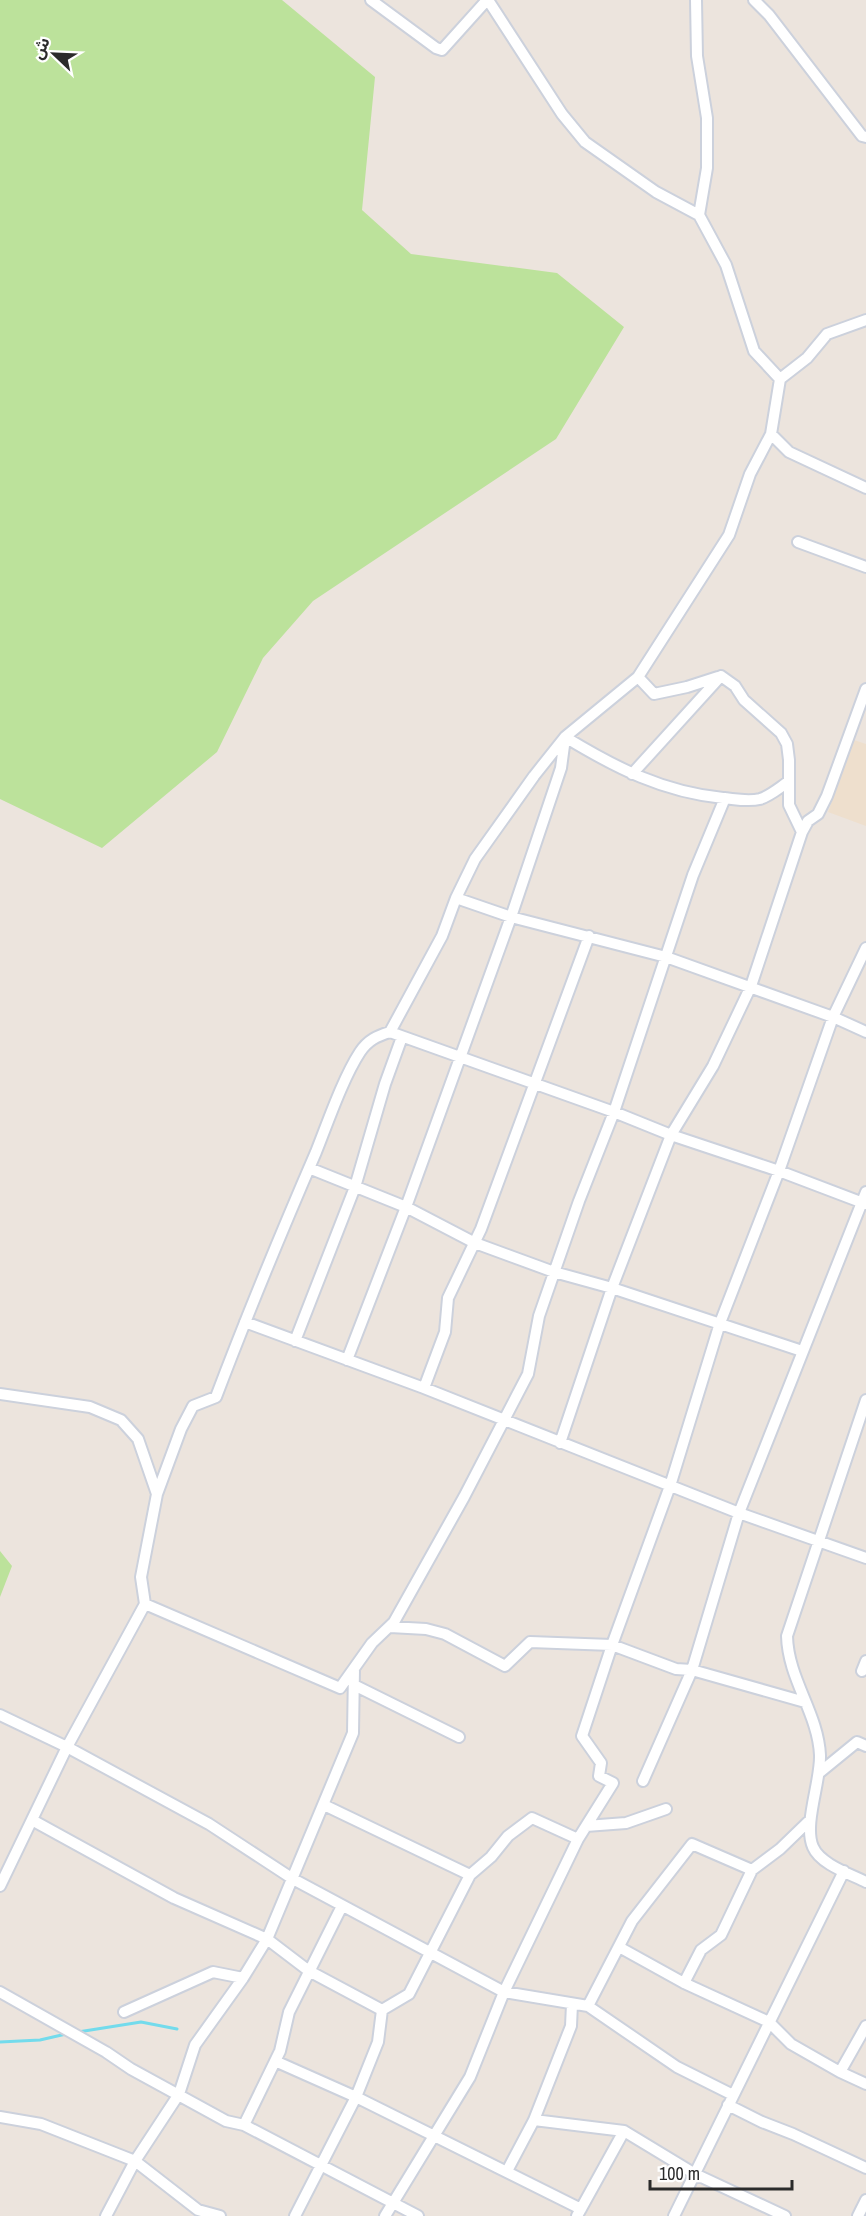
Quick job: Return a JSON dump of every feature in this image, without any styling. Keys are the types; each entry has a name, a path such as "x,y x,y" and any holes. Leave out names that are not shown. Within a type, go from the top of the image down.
{"street":[{"path":"371,0 436,48 442,50 488,0 556,104 585,142 656,192 699,215 726,265 754,351 780,379"},
{"path":"696,0 697,56 707,118 708,168 699,215"},
{"path":"754,0 769,15 862,136 866,137"},
{"path":"0,1886 67,1747 145,1604 141,1577 157,1494 181,1429 194,1406 216,1397 309,1168 360,1052 369,1040 390,1032 442,936 456,898 475,859 534,776 565,737 638,677 729,535 750,474 771,434 780,379 807,358 827,334 866,320"},
{"path":"771,434 789,452 866,488"},
{"path":"798,542 866,567"},
{"path":"638,677 654,694 687,687 721,676"},
{"path":"632,774 721,676"},
{"path":"721,676 735,686 744,700 781,733 787,744 789,805 802,832"},
{"path":"560,1443 612,1288 671,1135 713,1066 751,986 802,832 808,821 818,814 827,796 866,689"},
{"path":"565,737 632,774 659,785 709,797 734,800 759,799 788,782"},
{"path":"347,1360 406,1207 511,917 561,768 565,737"},
{"path":"145,1604 340,1688 372,1643 390,1627 428,1562 528,1374 539,1316 554,1272 614,1112 693,875 725,798"},
{"path":"456,898 511,917 666,957 751,986 866,1032"},
{"path":"424,1388 444,1332 448,1298 475,1243 589,936"},
{"path":"386,2216 470,2076 504,1992 578,1839 613,1783 599,1776 601,1763 582,1736 612,1645 670,1486 720,1323 779,1171 833,1017 866,948"},
{"path":"390,1032 614,1112 671,1135 779,1171 864,1204"},
{"path":"295,1341 355,1187 402,1037"},
{"path":"309,1168 406,1207 475,1243 554,1272 612,1288 802,1351"},
{"path":"643,1781 692,1670 739,1513 802,1351 864,1204 866,1192"},
{"path":"245,1322 424,1388 739,1513 866,1558"},
{"path":"1,1393 90,1407 121,1420 138,1439 157,1494"},
{"path":"866,1400 788,1636 792,1667 818,1739 819,1773 810,1820 813,1848 826,1860 866,1882"},
{"path":"390,1627 426,1629 446,1634 505,1665 530,1642 612,1645 676,1669 692,1670 805,1702"},
{"path":"106,2216 135,2161 179,2094 195,2045 243,1978 267,1939 353,1733 354,1669"},
{"path":"354,1685 459,1737"},
{"path":"0,1715 67,1747 209,1824 293,1879 504,1992 588,2006 762,2122 866,2168"},
{"path":"819,1773 856,1742 866,1746"},
{"path":"324,1805 470,1875"},
{"path":"586,1826 626,1823 666,1809"},
{"path":"382,2010 409,1994 470,1875 491,1857 508,1836 532,1818 578,1839"},
{"path":"32,1820 174,1898 267,1939 309,1971 382,2010"},
{"path":"684,1983 702,1950 722,1935 752,1870 780,1849 810,1820"},
{"path":"588,2006 632,1921 692,1844 752,1870"},
{"path":"674,2216 844,1870"},
{"path":"244,2125 280,2051 289,2012 342,1905"},
{"path":"619,1947 684,1983 769,2022 791,2044 866,2085"},
{"path":"124,2012 213,1972 243,1978"},
{"path":"0,1992 106,2052 131,2069 226,2121 244,2125 418,2216"},
{"path":"507,2171 534,2120 571,2026 572,2004"},
{"path":"295,2216 356,2097 378,2042 382,2010"},
{"path":"840,2072 866,2026"},
{"path":"275,2061 356,2097 507,2171 579,2212 624,2131"},
{"path":"0,2117 41,2124 135,2161 197,2213 220,2216"},
{"path":"534,2120 624,2131 695,2174 785,2216"},
{"path":"858,2216 866,2200"},
{"path":"757,2216 762,2205"}],"shaded area":[{"path":"854,740 866,744 866,826 828,812"}],"green space":[{"path":"0,0 282,0 375,77 362,210 411,254 557,273 624,327 556,439 313,601 263,658 217,752 102,848 0,799"},
{"path":"0,1551 12,1566 0,1597"}],"waterway":[{"path":"78,2032 141,2022 177,2029"},
{"path":"0,2042 40,2040 66,2034"}]}
